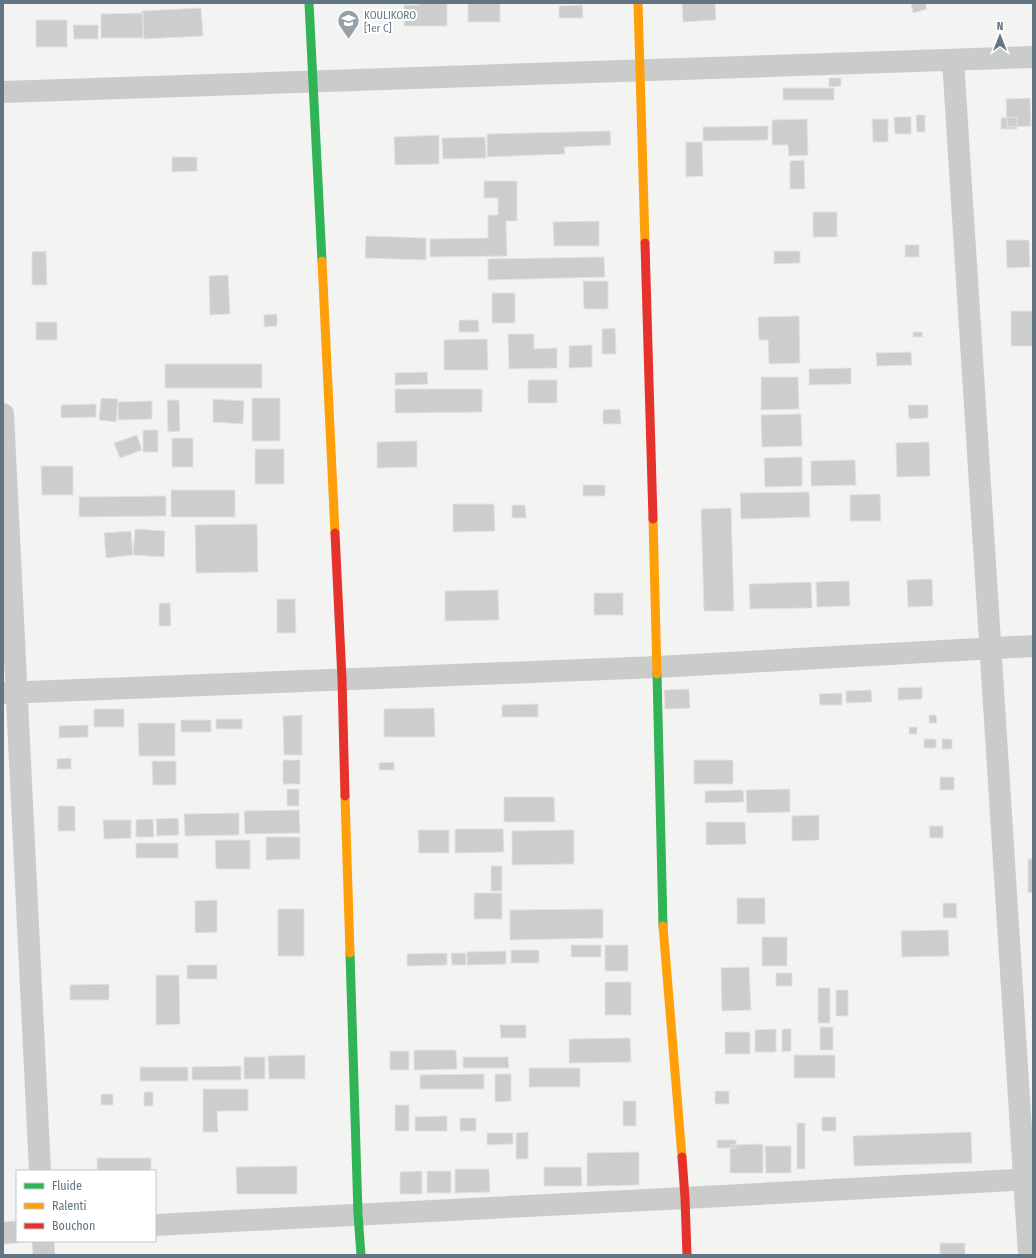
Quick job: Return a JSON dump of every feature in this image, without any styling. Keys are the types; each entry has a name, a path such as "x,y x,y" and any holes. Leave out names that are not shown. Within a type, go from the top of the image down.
{"street":[{"path":"310,3 342,679 358,1214 361,1255"},
{"path":"638,3 663,925 685,1198 687,1255"},
{"path":"3,92 1033,57"},
{"path":"953,60 990,649 1029,1180 1029,1255"},
{"path":"3,414 10,693 40,1170"},
{"path":"10,693 657,667 1033,646"},
{"path":"156,1225 1029,1180"},
{"path":"3,1233 16,1232"},
{"path":"43,1242 44,1255"}],"building":[{"path":"419,3 447,3 447,26 404,26 404,5 419,5"},
{"path":"468,3 500,3 500,22 468,22"},
{"path":"682,3 715,3 716,20 683,22"},
{"path":"911,3 925,3 927,9 913,13"},
{"path":"582,5 583,18 559,18 559,6"},
{"path":"201,8 203,36 144,39 142,11"},
{"path":"143,13 143,38 101,38 101,14"},
{"path":"36,20 67,20 67,47 36,47"},
{"path":"73,25 98,25 98,39 74,39"},
{"path":"829,78 841,78 841,86 829,87"},
{"path":"783,88 834,88 834,100 783,100"},
{"path":"1030,98 1031,126 1007,127 1006,99"},
{"path":"916,115 925,115 925,132 917,132"},
{"path":"894,117 911,117 911,134 895,134"},
{"path":"1017,117 1017,129 1001,129 1001,118"},
{"path":"807,119 808,155 789,156 788,145 772,145 772,120"},
{"path":"872,119 888,119 888,142 873,142"},
{"path":"768,126 768,140 703,141 703,127"},
{"path":"610,131 611,145 564,147 565,154 487,157 487,134"},
{"path":"439,135 439,164 395,165 394,137"},
{"path":"485,137 486,158 443,159 442,138"},
{"path":"686,142 702,142 703,176 686,177"},
{"path":"172,157 197,157 197,171 172,172"},
{"path":"804,160 805,189 790,189 790,161"},
{"path":"484,181 517,181 517,221 506,221 507,256 430,257 430,239 488,238 488,215 498,215 498,198 484,198"},
{"path":"813,212 837,212 837,237 813,237"},
{"path":"599,221 599,246 554,246 553,222"},
{"path":"366,236 426,238 426,260 365,258"},
{"path":"1006,240 1029,240 1030,267 1007,268"},
{"path":"905,245 919,245 919,257 905,257"},
{"path":"46,251 47,285 32,285 32,252"},
{"path":"774,251 800,251 800,263 774,264"},
{"path":"604,257 605,277 488,280 488,259"},
{"path":"228,275 230,314 210,315 209,276"},
{"path":"583,281 608,281 608,309 584,309"},
{"path":"492,293 515,293 515,323 492,323"},
{"path":"1011,311 1033,311 1033,346 1011,346"},
{"path":"277,314 277,326 264,327 264,315"},
{"path":"799,316 800,363 769,364 768,340 759,340 758,317"},
{"path":"459,320 478,320 479,332 459,332"},
{"path":"36,322 57,322 57,340 36,340"},
{"path":"615,328 616,354 602,354 602,329"},
{"path":"913,332 922,332 923,337 913,337"},
{"path":"508,334 534,334 534,349 557,348 557,368 509,369"},
{"path":"487,339 488,370 444,370 444,340"},
{"path":"592,345 592,367 569,368 569,346"},
{"path":"911,352 912,365 877,366 876,353"},
{"path":"165,364 262,364 262,388 165,388"},
{"path":"851,368 851,384 809,385 809,369"},
{"path":"427,372 428,384 395,385 395,373"},
{"path":"761,377 798,377 799,409 761,410"},
{"path":"528,380 557,380 557,403 528,403"},
{"path":"395,389 482,389 482,412 395,413"},
{"path":"101,398 118,399 116,422 99,420"},
{"path":"252,398 280,398 280,441 252,441"},
{"path":"213,399 244,401 243,424 213,422"},
{"path":"167,400 179,400 180,431 168,432"},
{"path":"152,401 152,419 118,420 118,402"},
{"path":"96,404 96,417 61,418 61,405"},
{"path":"908,405 928,405 928,418 909,419"},
{"path":"620,409 621,424 603,424 603,410"},
{"path":"801,414 802,446 762,447 761,415"},
{"path":"143,430 158,430 158,452 143,452"},
{"path":"137,435 142,450 120,458 114,443"},
{"path":"172,438 193,438 193,467 172,467"},
{"path":"417,441 417,467 377,468 377,442"},
{"path":"929,442 930,476 897,477 896,443"},
{"path":"255,449 284,449 284,484 255,484"},
{"path":"802,457 802,486 765,487 764,458"},
{"path":"855,460 856,485 811,486 811,461"},
{"path":"41,466 73,466 73,495 42,495"},
{"path":"583,485 605,485 605,496 583,496"},
{"path":"171,490 235,490 235,517 171,517"},
{"path":"809,492 810,517 741,519 740,493"},
{"path":"880,494 881,521 850,521 850,495"},
{"path":"166,496 166,516 79,517 79,497"},
{"path":"453,504 494,504 495,531 453,532"},
{"path":"512,505 525,505 526,518 512,518"},
{"path":"731,508 734,611 704,611 701,509"},
{"path":"257,524 258,572 196,573 195,525"},
{"path":"135,529 165,531 164,557 133,555"},
{"path":"131,531 133,555 106,558 104,533"},
{"path":"932,579 933,606 908,607 907,580"},
{"path":"849,581 850,606 817,607 816,582"},
{"path":"811,582 812,608 750,609 749,584"},
{"path":"498,590 499,620 445,621 445,591"},
{"path":"594,593 623,593 623,615 594,615"},
{"path":"277,599 295,599 296,633 277,633"},
{"path":"159,603 170,603 171,626 159,626"},
{"path":"922,687 922,699 898,700 898,688"},
{"path":"689,689 690,708 665,709 664,690"},
{"path":"871,690 872,702 846,703 846,691"},
{"path":"842,693 842,705 820,705 819,694"},
{"path":"538,704 538,717 502,717 502,705"},
{"path":"434,708 435,737 384,737 384,709"},
{"path":"94,709 124,709 124,727 94,727"},
{"path":"302,715 302,755 284,755 283,716"},
{"path":"929,715 936,715 937,723 929,723"},
{"path":"216,719 242,719 242,729 216,729"},
{"path":"181,720 211,720 211,732 181,732"},
{"path":"138,723 175,723 175,756 139,756"},
{"path":"88,725 88,737 59,738 59,726"},
{"path":"909,727 917,727 917,734 909,734"},
{"path":"924,739 936,739 936,748 924,748"},
{"path":"942,739 952,739 952,749 942,749"},
{"path":"71,758 71,769 57,769 57,759"},
{"path":"283,760 300,760 300,784 283,784"},
{"path":"694,760 733,760 733,784 694,784"},
{"path":"152,761 176,761 176,785 153,785"},
{"path":"394,762 394,770 379,770 379,763"},
{"path":"940,777 954,777 954,790 940,790"},
{"path":"287,789 299,789 299,806 287,806"},
{"path":"790,789 790,812 747,813 746,790"},
{"path":"743,790 744,802 705,803 705,791"},
{"path":"504,797 554,797 555,822 504,822"},
{"path":"58,806 75,806 75,831 58,831"},
{"path":"299,810 300,833 245,834 244,811"},
{"path":"239,813 239,835 185,836 184,814"},
{"path":"819,815 819,840 792,841 792,816"},
{"path":"178,818 179,835 157,836 156,819"},
{"path":"153,819 154,837 136,837 136,820"},
{"path":"103,820 131,820 131,838 104,839"},
{"path":"706,822 745,822 746,844 706,845"},
{"path":"929,826 943,826 943,838 930,838"},
{"path":"455,829 503,829 504,852 455,853"},
{"path":"418,830 449,830 449,853 419,853"},
{"path":"574,830 574,864 512,865 512,831"},
{"path":"266,837 300,837 300,859 266,860"},
{"path":"215,840 250,840 250,869 216,869"},
{"path":"136,843 178,843 178,858 136,858"},
{"path":"1028,859 1033,859 1033,892 1028,893"},
{"path":"491,866 502,866 502,891 491,891"},
{"path":"474,893 502,893 502,919 474,919"},
{"path":"737,898 765,898 765,924 737,924"},
{"path":"217,900 217,932 195,933 195,901"},
{"path":"943,903 956,903 957,918 943,918"},
{"path":"278,909 304,909 304,956 278,956"},
{"path":"603,909 603,938 510,940 510,910"},
{"path":"948,930 949,956 902,957 901,931"},
{"path":"762,937 787,937 787,966 762,966"},
{"path":"571,945 601,945 601,957 571,957"},
{"path":"605,945 628,945 628,971 605,971"},
{"path":"511,950 539,950 539,963 511,963"},
{"path":"506,951 506,964 467,965 467,952"},
{"path":"447,953 447,965 407,966 407,954"},
{"path":"451,953 466,953 466,965 452,965"},
{"path":"187,965 217,965 217,979 187,979"},
{"path":"749,967 751,1010 722,1011 721,968"},
{"path":"776,973 792,973 792,986 776,986"},
{"path":"156,975 179,975 180,1024 156,1025"},
{"path":"605,982 631,982 631,1015 605,1015"},
{"path":"109,984 109,1000 70,1000 70,985"},
{"path":"818,988 830,988 830,1023 818,1023"},
{"path":"836,990 848,990 848,1016 836,1016"},
{"path":"500,1025 526,1025 526,1038 501,1038"},
{"path":"820,1027 833,1027 833,1050 820,1050"},
{"path":"776,1029 776,1052 755,1052 755,1030"},
{"path":"782,1029 791,1029 791,1051 782,1052"},
{"path":"725,1032 750,1032 750,1054 725,1054"},
{"path":"630,1038 631,1062 569,1063 569,1039"},
{"path":"414,1050 456,1050 457,1069 414,1070"},
{"path":"390,1051 409,1051 409,1070 390,1070"},
{"path":"305,1055 305,1079 269,1079 268,1056"},
{"path":"794,1055 835,1055 835,1078 794,1078"},
{"path":"244,1057 265,1057 265,1079 244,1079"},
{"path":"463,1057 508,1057 509,1068 463,1068"},
{"path":"241,1066 241,1080 192,1080 192,1067"},
{"path":"140,1067 188,1067 188,1081 140,1081"},
{"path":"529,1068 580,1068 580,1087 529,1087"},
{"path":"484,1074 484,1089 420,1089 420,1075"},
{"path":"495,1074 511,1074 511,1101 495,1102"},
{"path":"203,1089 248,1089 248,1111 217,1111 218,1132 203,1132"},
{"path":"715,1091 729,1091 729,1104 715,1104"},
{"path":"144,1092 153,1092 153,1106 144,1106"},
{"path":"101,1094 113,1094 113,1105 101,1105"},
{"path":"623,1101 636,1101 636,1126 623,1126"},
{"path":"395,1105 409,1105 409,1131 395,1131"},
{"path":"447,1116 447,1131 415,1131 415,1117"},
{"path":"822,1117 836,1117 836,1131 822,1131"},
{"path":"460,1118 476,1118 476,1131 460,1131"},
{"path":"797,1123 805,1123 805,1169 797,1169"},
{"path":"528,1132 528,1159 516,1159 516,1133"},
{"path":"971,1132 972,1163 854,1166 853,1136"},
{"path":"487,1133 513,1133 513,1144 487,1145"},
{"path":"717,1140 736,1140 736,1148 717,1148"},
{"path":"763,1144 763,1173 730,1173 730,1145"},
{"path":"765,1146 791,1146 791,1173 766,1173"},
{"path":"639,1152 639,1185 587,1186 587,1153"},
{"path":"97,1158 151,1158 151,1170 97,1170"},
{"path":"297,1166 297,1194 237,1194 236,1167"},
{"path":"544,1167 581,1167 582,1186 544,1186"},
{"path":"455,1169 489,1169 490,1192 455,1193"},
{"path":"422,1171 422,1194 400,1194 400,1172"},
{"path":"427,1171 451,1171 451,1193 427,1193"},
{"path":"940,1243 965,1243 965,1255 940,1255"}],"traffic: fast":[{"path":"309,3 322,261"},
{"path":"657,674 663,926"},
{"path":"350,953 358,1214 361,1255"}],"traffic: slow":[{"path":"638,3 645,243"},
{"path":"322,261 335,533"},
{"path":"653,519 657,674"},
{"path":"345,796 350,953"},
{"path":"663,926 682,1157"}],"traffic: jam":[{"path":"645,243 653,519"},
{"path":"335,533 342,679 345,796"},
{"path":"682,1157 687,1255"}],"place":[{"name":"KOULIKORO [1er C]","path":"349,40"}]}
